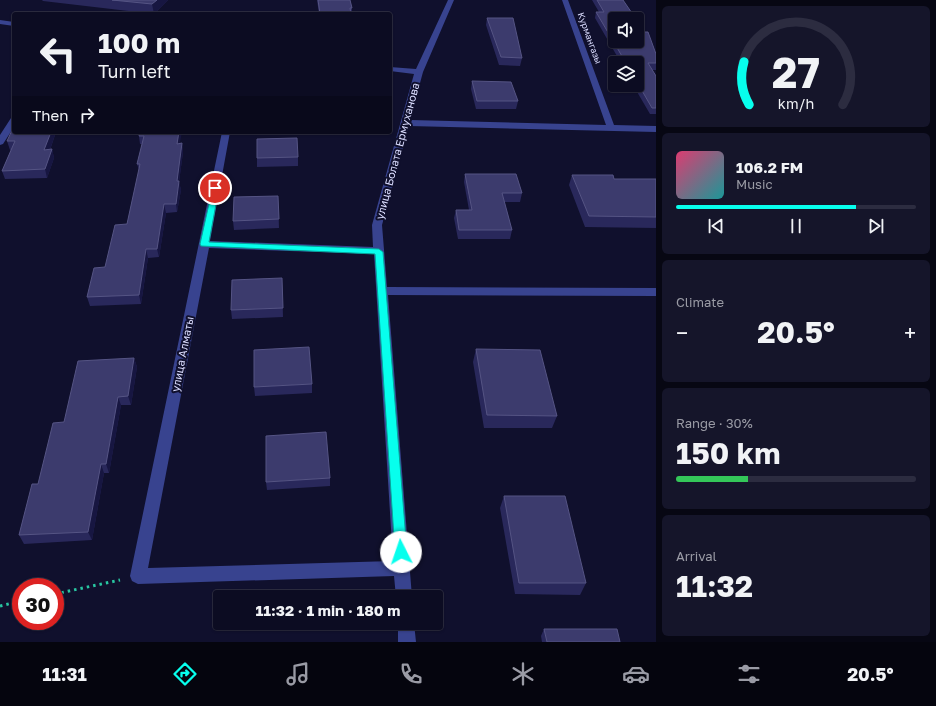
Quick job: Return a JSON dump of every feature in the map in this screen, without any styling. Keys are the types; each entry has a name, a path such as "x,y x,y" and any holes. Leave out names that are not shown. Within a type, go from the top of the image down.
{"street":[{"name":"улица Болата Ермуханова","path":"404,590 377,226 419,72 451,0"},
{"name":"Курмангазы","path":"565,0 611,128"},
{"path":"0,22 12,24"},
{"path":"392,69 419,72"},
{"path":"0,142 12,123"},
{"path":"405,123 656,129"},
{"name":"улица Алматы","path":"138,576 226,134"},
{"path":"204,244 379,252"},
{"path":"382,291 656,292"},
{"path":"138,576 402,568"},
{"path":"406,630 407,642"}],"path":[{"path":"64,592 138,576"},
{"path":"0,606 12,603"}],"building":[{"path":"112,0 157,0 152,4"},
{"path":"318,0 350,0 352,8 350,8 351,12 320,12"},
{"path":"597,0 623,0 631,12 608,12 608,32 596,12 604,12"},
{"path":"487,18 513,18 522,58 501,57"},
{"path":"644,32 648,32 656,54 656,63 648,63 656,76 656,108 652,108 643,92 644,92 644,56 622,56 617,48 644,48"},
{"path":"472,81 511,82 518,101 477,101"},
{"path":"12,130 12,134 50,134 44,150 52,149 45,169 2,171 15,141 7,141"},
{"path":"140,134 179,134 177,144 182,143 177,181 179,181 176,204 164,204 157,249 146,249 139,295 87,297 94,268 105,267 115,225 127,224 140,164 137,164 144,136 139,136"},
{"path":"297,138 298,157 257,158 257,139"},
{"path":"465,174 516,174 522,193 502,193 512,230 459,230 456,210 472,210"},
{"path":"572,175 613,175 614,179 656,179 656,217 589,216"},
{"path":"278,196 279,219 233,221 234,197"},
{"path":"282,278 283,308 231,310 232,280"},
{"path":"309,347 312,384 254,387 254,350"},
{"path":"476,349 540,350 557,416 487,415"},
{"path":"134,358 128,396 118,397 106,464 101,464 88,532 19,535 32,484 38,484 53,423 64,422 78,361"},
{"path":"326,432 330,478 266,482 266,436"},
{"path":"504,496 565,496 586,583 519,583"},
{"path":"544,629 617,629 620,642 547,642"}],"route":[{"path":"215,188 204,244 379,252 401,552"}]}
